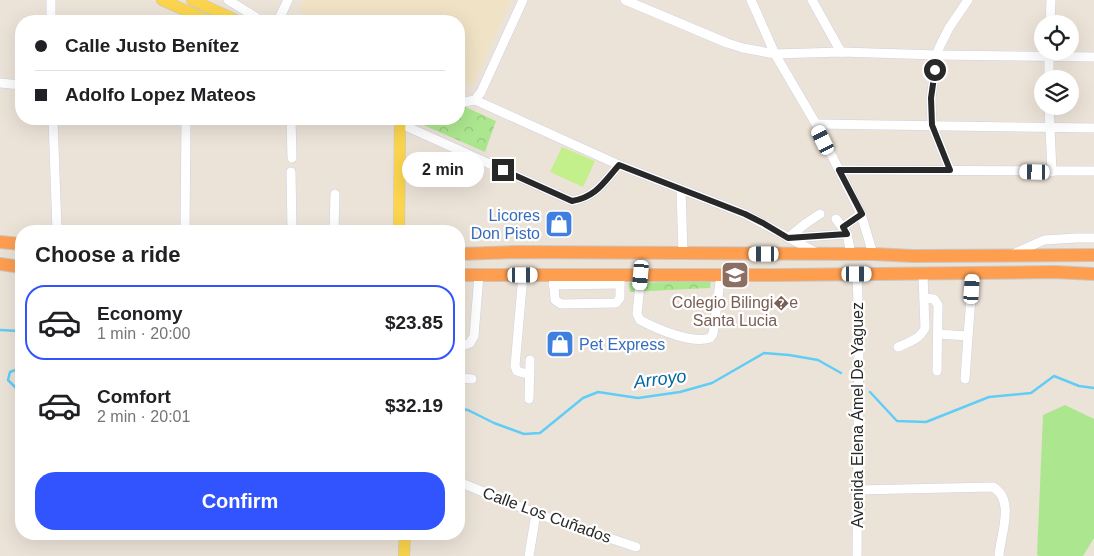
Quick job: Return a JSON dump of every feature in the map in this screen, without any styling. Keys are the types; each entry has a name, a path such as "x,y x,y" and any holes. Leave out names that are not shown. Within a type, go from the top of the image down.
{"highway":[{"path":"0,242 15,243"},
{"path":"465,254 1094,255"},
{"path":"913,256 923,274"},
{"path":"0,264 15,266"},
{"path":"465,275 523,275 553,280 620,279 641,275 1055,272 1094,274"}],"main road":[{"path":"162,0 215,15"},
{"path":"189,8 200,15"},
{"path":"397,125 399,225"},
{"path":"404,556 405,540"}],"street":[{"path":"51,0 51,15"},
{"path":"228,0 252,15"},
{"path":"281,15 288,0"},
{"path":"475,100 487,80 523,0"},
{"path":"625,0 727,43 775,54 841,52 937,55 1034,54"},
{"path":"751,0 775,54 816,124 862,214 873,254"},
{"path":"812,0 841,52"},
{"path":"950,170 932,125 931,98 937,55 949,28 968,0"},
{"path":"1050,15 1051,0"},
{"path":"1079,56 1094,57"},
{"path":"0,83 15,84"},
{"path":"465,101 475,100 619,165 745,214 819,254"},
{"path":"1049,115 1052,172"},
{"path":"816,124 1094,128"},
{"path":"53,125 57,225"},
{"path":"185,225 186,125"},
{"path":"290,125 292,158"},
{"path":"408,125 572,201 582,200 593,194 619,165"},
{"path":"839,170 1094,172"},
{"path":"291,172 292,225"},
{"path":"681,190 683,253"},
{"path":"334,225 335,194"},
{"path":"788,238 820,214"},
{"path":"788,238 845,231 862,214"},
{"path":"836,219 845,231 851,254"},
{"path":"1013,254 1044,240 1094,238"},
{"path":"965,379 973,273"},
{"name":"Avenida Elena Ámel De Yaguez","path":"857,274 859,330 857,556"},
{"path":"898,347 918,338 922,335 925,328 923,274"},
{"path":"465,345 470,343 474,336 479,275"},
{"path":"523,275 515,366 517,371 530,375"},
{"path":"641,275 637,314 640,320 682,338 706,339 710,338 713,334 721,275"},
{"path":"553,280 554,298 558,304 613,304 619,300 620,279"},
{"path":"924,298 934,299 937,302 937,371"},
{"path":"938,334 968,336"},
{"path":"529,399 530,360"},
{"path":"465,378 472,379"},
{"name":"Calle Los Cuñados","path":"465,484 536,513 636,547"},
{"path":"857,490 993,487 1002,494 1004,508 1004,528 999,556"},
{"path":"529,556 536,513"}],"shaded area":[{"path":"304,0 511,0 473,85 465,82 465,15 307,15 299,12"}],"green space":[{"path":"465,107 496,121 485,152 423,125 465,125"},
{"path":"562,147 595,161 583,187 550,172"},
{"path":"711,281 710,288 630,292 629,283"},
{"path":"1065,405 1094,419 1094,538 1083,556 1039,556 1037,555 1043,415"}],"waterway":[{"name":"Arroyo","path":"0,330 15,331"},
{"name":"Arroyo","path":"465,410 524,434 540,433 583,398 598,392 638,398 680,392 712,383 764,353 818,360 841,373"},
{"name":"Arroyo","path":"15,370 10,372 8,380 15,387"},
{"name":"Arroyo","path":"870,392 897,421 926,422 989,397 1031,393 1054,376 1079,386 1094,388"}],"place":[{"name":"Licores Don Pisto","path":"559,224"},
{"name":"Colegio Bilingi�e Santa Lucia","path":"735,275"},
{"name":"Pet Express","path":"560,344"}],"route":[{"path":"503,170 572,201 582,200 593,194 619,165 745,214 788,238 847,234 843,227 862,214 839,170 950,170 932,125 931,98 935,70"}]}
